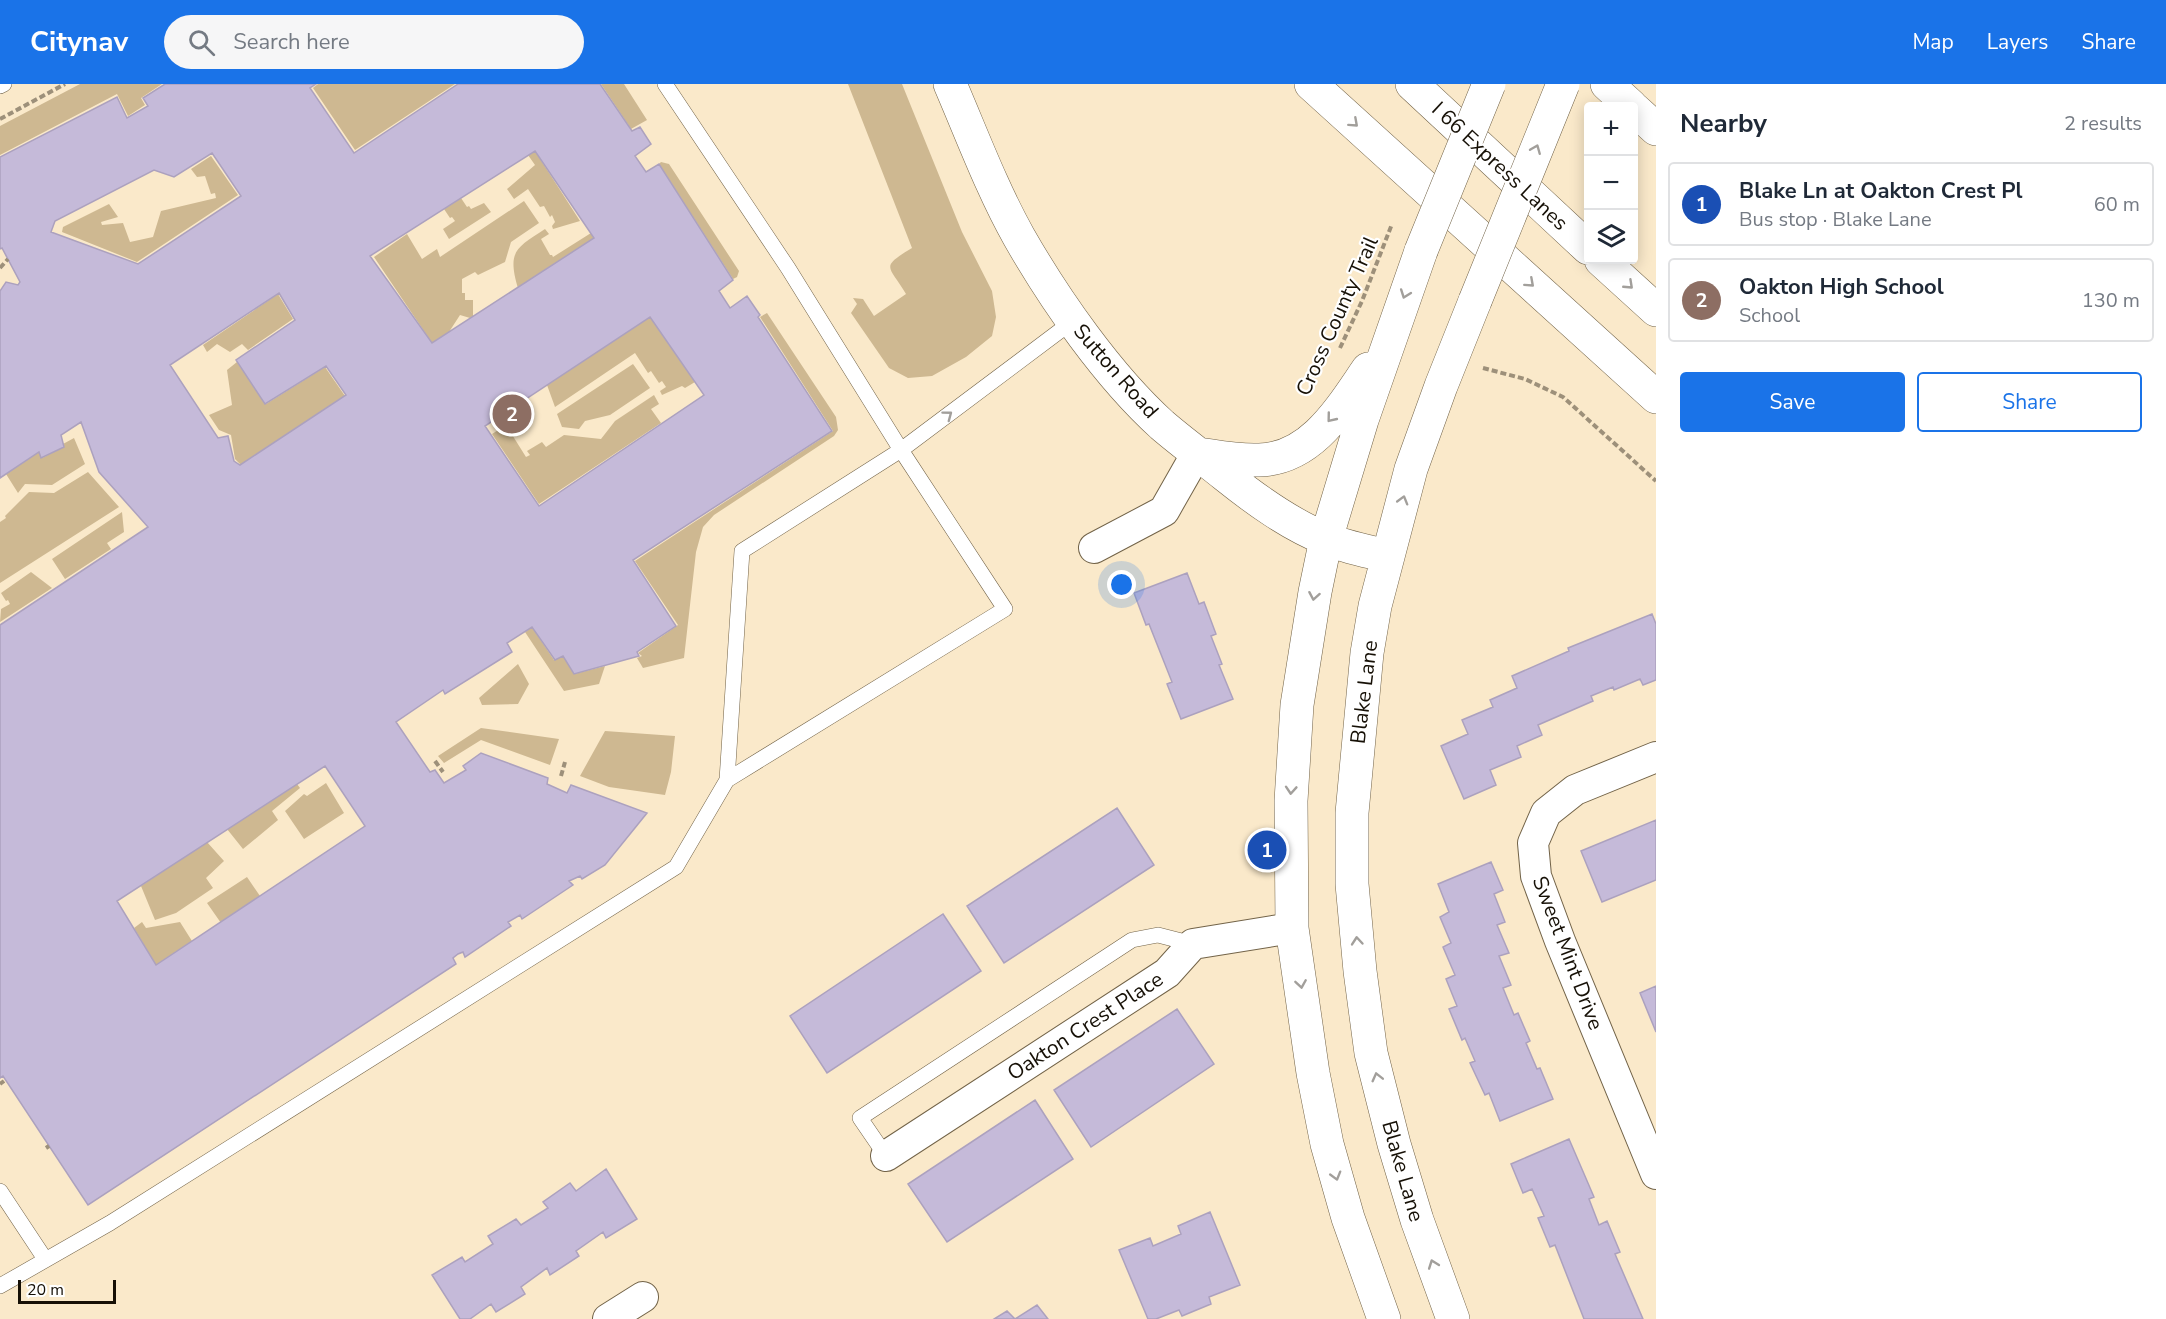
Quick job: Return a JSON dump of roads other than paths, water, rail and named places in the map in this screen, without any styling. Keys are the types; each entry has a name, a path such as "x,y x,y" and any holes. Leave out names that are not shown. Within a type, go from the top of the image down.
{"main road":[{"name":"Sutton Road","path":"950,84 993,185 1019,236 1073,321 1127,389 1161,424 1268,507 1291,522 1326,539 1387,556"},
{"path":"1311,84 1656,397"},
{"name":"I 66 Express Lanes","path":"1412,84 1584,244"},
{"path":"1384,1319 1348,1218 1327,1144 1313,1073 1292,928 1291,801 1297,705 1326,539 1362,420 1421,251 1489,84"},
{"name":"Blake Lane","path":"1454,1319 1417,1220 1371,1053 1352,884 1352,813 1367,653 1375,606 1411,469 1441,386 1563,84"},
{"path":"1607,84 1626,102"},
{"path":"1638,113 1656,129"},
{"path":"1605,264 1656,310"},
{"path":"1197,453 1235,460 1261,460 1285,456 1309,443 1346,400 1390,337"}],"street":[{"path":"1094,548 1164,511 1197,453"},
{"name":"Sweet Mint Drive","path":"1656,756 1575,790 1546,813 1533,843 1536,876 1556,930 1649,1135 1656,1174"},
{"path":"1193,944 1292,928"},
{"name":"Oakton Crest Place","path":"886,1156 1167,973 1193,944"},
{"path":"608,1319 643,1297"}],"lane":[{"path":"665,84 794,277 901,450 1005,609 727,780"},
{"path":"0,1286 110,1223 676,867 727,780 742,551 901,450 1073,321"},
{"path":"886,1156 860,1118 1132,940 1158,935 1193,944"},
{"path":"0,1191 45,1259"}],"place":[{"name":"Oakton High School","path":"512,414"},
{"name":"Blake Ln at Oakton Crest Pl","path":"1267,850"}]}
